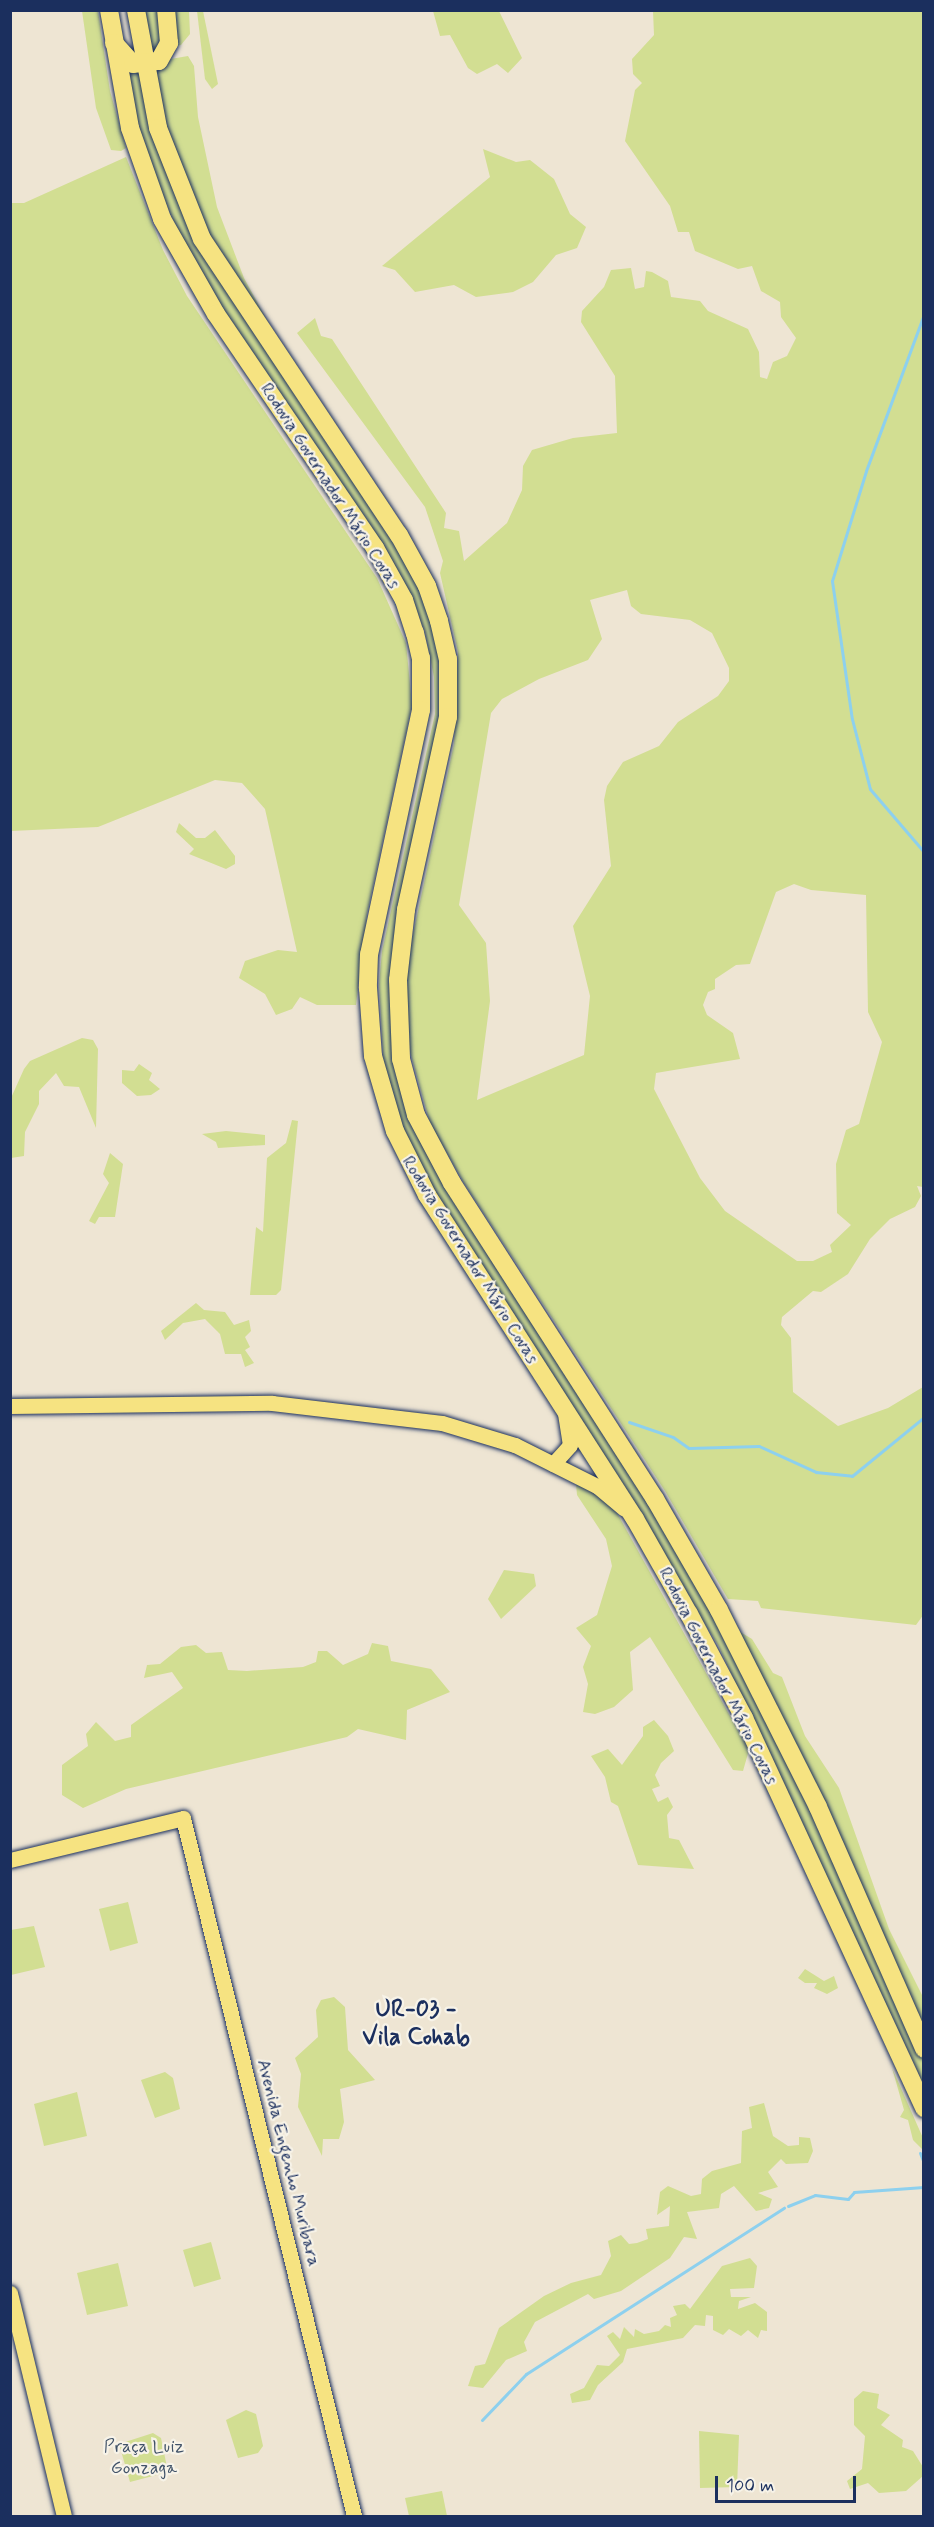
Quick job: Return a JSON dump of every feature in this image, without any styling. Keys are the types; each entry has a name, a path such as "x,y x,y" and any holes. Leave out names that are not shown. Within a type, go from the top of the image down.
{"highway":[{"name":"Rodovia Governador Mário Covas","path":"109,10 112,39 136,148 179,252 375,548 410,615 421,658 421,710 369,954 368,1017 373,1056 406,1160 564,1413 635,1519 744,1718 924,2108"},
{"name":"Rodovia Governador Mário Covas","path":"136,10 158,128 202,239 399,535 427,586 440,621 448,659 448,717 406,910 398,980 401,1059 416,1115 452,1183 659,1506 719,1610 818,1807 924,2049"},
{"path":"112,39 129,62 145,65 162,59 167,48 166,10"}],"main road":[{"path":"10,1406 226,1401 304,1406 462,1427 500,1438 597,1486 635,1519"},
{"path":"553,1464 570,1445 564,1413"},
{"name":"Avenida Engenho Muribara","path":"10,1860 183,1818 354,2517"},
{"path":"10,2293 64,2517"}],"green space":[{"path":"82,11 98,11 110,91 126,148 121,151 111,150 96,108"},
{"path":"144,11 162,11 164,43 149,58"},
{"path":"169,11 189,11 190,34 181,45 176,46"},
{"path":"197,11 203,11 218,84 212,89 205,79"},
{"path":"433,11 499,11 522,58 508,73 497,64 477,74 468,68 450,35 440,36"},
{"path":"653,11 923,11 923,1187 917,1186 921,1196 915,1207 890,1219 870,1239 848,1274 821,1292 813,1291 782,1317 781,1325 791,1338 793,1392 838,1426 888,1408 923,1387 924,1614 916,1625 761,1608 758,1601 728,1599 665,1491 464,1183 430,1123 407,1041 407,962 454,744 458,652 440,573 443,561 425,507 297,333 315,318 321,336 332,339 446,513 444,528 459,531 464,561 507,523 522,490 523,466 532,450 573,438 617,433 615,376 581,322 582,311 604,287 611,270 631,268 635,289 644,287 646,271 652,272 668,281 671,297 700,301 708,311 748,329 759,352 760,377 767,379 773,362 787,356 796,338 781,317 780,302 761,291 752,266 738,269 695,251 689,232 678,232 670,206 625,141 635,90 642,83 633,74 632,59 654,35","holes":["627,590 631,606 641,614 690,620 712,633 729,668 729,681 718,696 678,722 659,746 623,762 607,786 604,800 611,866 573,926 590,996 584,1055 477,1100 490,1001 486,943 459,905 491,713 502,699 539,679 588,660 602,639 590,600","794,884 811,890 866,895 868,1012 882,1042 859,1124 846,1130 836,1164 837,1213 851,1225 830,1245 832,1252 813,1261 797,1261 725,1211 700,1178 654,1089 656,1073 740,1059 733,1033 707,1015 703,1005 708,992 715,989 715,979 736,965 750,964 776,892"]},
{"path":"188,56 194,66 198,117 217,207 244,278 274,333 215,255 174,158 152,70 165,60"},
{"path":"123,66 138,71 194,235 430,596 450,687 395,991 405,1091 719,1612 769,1712 923,2059 923,2083 718,1645 435,1192 401,1126 384,1070 379,984 382,951 435,714 434,677 425,632 409,594 194,266 150,168"},
{"path":"483,149 516,162 530,160 554,179 570,214 586,227 577,248 556,255 533,282 513,292 476,297 454,285 415,292 395,270 382,266 490,177"},
{"path":"126,157 163,250 187,296 377,578 406,643 412,705 367,914 356,1005 317,1005 300,997 292,1009 276,1015 265,994 239,978 245,961 278,950 297,952 265,809 242,783 215,780 98,827 11,831 11,203 24,203"},
{"path":"179,823 196,838 205,838 215,830 235,856 235,864 226,869 189,854 194,849 176,832"},
{"path":"82,1038 93,1040 98,1049 96,1128 79,1087 64,1086 56,1073 39,1091 39,1104 25,1132 24,1156 11,1158 11,1098 24,1069 30,1061"},
{"path":"139,1064 152,1073 149,1080 160,1089 151,1095 137,1096 122,1083 122,1070 134,1071"},
{"path":"292,1120 298,1121 281,1290 276,1295 250,1295 256,1227 263,1232 267,1158 286,1143"},
{"path":"226,1131 265,1135 265,1145 218,1148 216,1142 202,1134"},
{"path":"110,1153 123,1164 115,1217 99,1217 95,1224 89,1221 109,1183 103,1174"},
{"path":"196,1303 204,1310 225,1312 234,1325 249,1320 251,1331 245,1337 250,1347 245,1350 254,1363 245,1367 241,1354 225,1354 220,1334 205,1319 183,1323 165,1340 161,1331"},
{"path":"576,1484 604,1496 617,1513 749,1750 743,1771 733,1770 650,1637 630,1652 633,1690 614,1707 595,1714 583,1712 588,1684 583,1667 591,1646 576,1628 597,1615 612,1566 606,1539 577,1495"},
{"path":"504,1570 534,1574 536,1586 501,1619 488,1599"},
{"path":"737,1630 752,1639 773,1673 782,1677 805,1736 839,1788 889,1929 923,1997 923,2038"},
{"path":"372,1643 388,1646 391,1661 431,1669 450,1692 407,1710 406,1740 358,1729 347,1737 126,1789 83,1808 62,1795 62,1765 88,1746 86,1734 96,1722 115,1741 131,1737 131,1725 183,1688 172,1672 144,1678 147,1665 160,1664 181,1647 196,1645 206,1653 222,1652 228,1670 247,1671 303,1667 316,1662 318,1651 327,1651 343,1665 368,1654"},
{"path":"654,1720 668,1736 674,1751 661,1763 655,1775 660,1786 652,1789 658,1802 668,1797 673,1807 667,1815 669,1838 679,1840 694,1869 638,1865 618,1806 611,1802 605,1777 591,1756 608,1749 622,1765 643,1736 643,1727"},
{"path":"128,1902 138,1943 110,1951 99,1909"},
{"path":"34,1926 45,1967 11,1975 11,1930"},
{"path":"805,1969 824,1981 834,1976 838,1988 827,1994 814,1988 817,1983 805,1983 798,1978"},
{"path":"334,1997 345,2007 348,2050 375,2080 340,2089 344,2122 339,2139 323,2139 322,2156 298,2107 301,2074 295,2058 318,2037 316,2010 321,2000"},
{"path":"892,2068 923,2138 923,2150 913,2140 908,2120 900,2117 904,2110"},
{"path":"165,2072 173,2078 180,2109 155,2118 141,2080"},
{"path":"77,2092 87,2136 44,2146 34,2104"},
{"path":"764,2103 773,2136 788,2146 799,2145 799,2137 810,2138 813,2151 808,2163 786,2164 781,2159 768,2172 778,2187 758,2193 772,2199 769,2208 756,2211 734,2186 721,2194 719,2208 687,2212 697,2239 684,2237 670,2258 621,2291 594,2299 588,2294 535,2322 524,2342 527,2351 506,2360 483,2388 468,2386 475,2366 485,2364 499,2328 544,2296 571,2283 601,2275 611,2256 608,2241 621,2235 629,2244 637,2243 648,2239 646,2229 669,2226 670,2206 657,2215 660,2192 668,2186 691,2196 701,2194 702,2179 712,2171 741,2163 742,2131 752,2128 749,2107"},
{"path":"211,2242 221,2279 194,2287 183,2250"},
{"path":"750,2258 757,2266 754,2288 730,2289 731,2297 751,2297 739,2301 738,2309 755,2303 767,2312 767,2331 761,2330 758,2338 748,2330 741,2336 729,2329 723,2335 713,2330 713,2316 706,2315 705,2326 695,2325 683,2338 627,2349 623,2362 598,2385 590,2400 572,2403 570,2394 584,2388 597,2365 609,2366 620,2355 607,2336 613,2332 620,2339 624,2327 634,2337 635,2329 644,2334 659,2331 665,2325 671,2327 670,2318 677,2315 673,2306 685,2304 690,2309 722,2266"},
{"path":"118,2263 128,2306 87,2315 77,2273"},
{"path":"863,2391 879,2394 877,2408 890,2415 881,2425 903,2440 902,2447 913,2451 923,2467 923,2476 906,2491 879,2493 868,2483 850,2489 847,2481 862,2469 865,2436 854,2425 854,2399"},
{"path":"246,2410 256,2414 263,2446 258,2453 238,2458 226,2420"},
{"path":"699,2431 739,2435 737,2487 700,2488"},
{"name":"Praça Luiz Gonzaga","path":"153,2433 161,2438 168,2472 130,2482 119,2444"},
{"path":"442,2491 447,2516 409,2516 405,2498"}],"waterway":[{"path":"924,314 866,471 832,581 852,719 870,789 924,852"},
{"path":"629,1422 673,1437 689,1448 759,1446 816,1472 852,1476 924,1417"},
{"path":"920,2153 924,2163"},
{"path":"788,2206 815,2195 848,2199 854,2192 924,2187"},
{"path":"482,2420 526,2374 784,2208"}],"district":[{"name":"UR-03 - Vila Cohab","path":"416,2024"}]}
